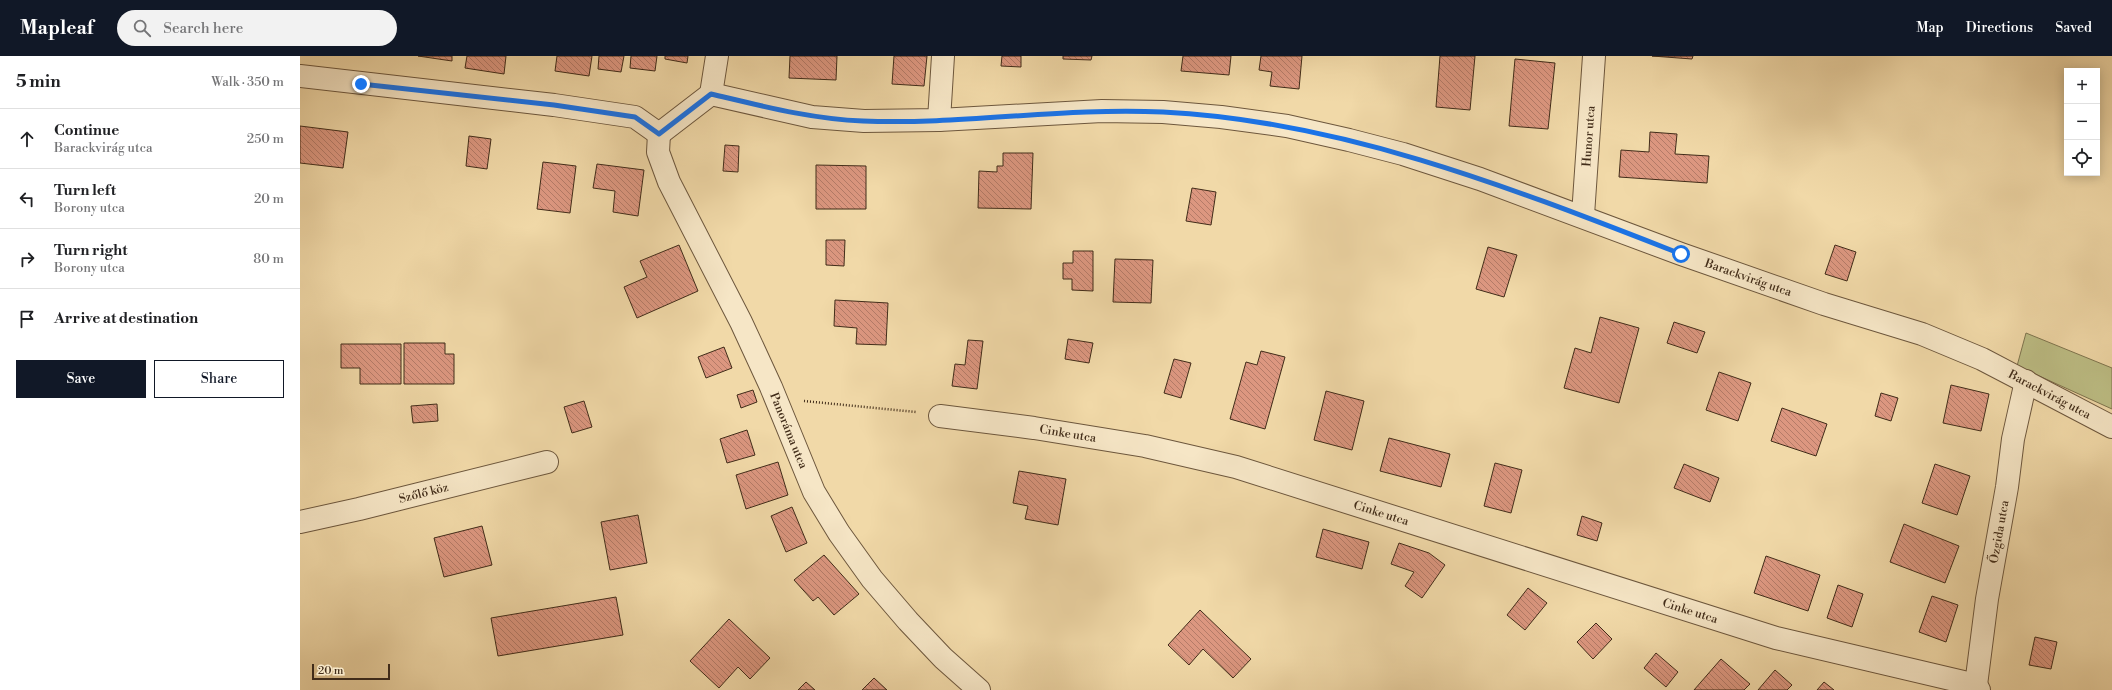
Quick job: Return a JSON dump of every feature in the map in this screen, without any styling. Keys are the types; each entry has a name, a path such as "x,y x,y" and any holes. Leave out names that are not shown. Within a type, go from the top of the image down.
{"street":[{"path":"300,76 554,105 635,117 659,134 711,94 717,56"},
{"path":"939,120 943,56"},
{"name":"Hunor utca","path":"1583,216 1594,56"},
{"name":"Barackvirág utca","path":"711,94 812,117 864,121 939,120 1110,111 1163,112 1221,117 1280,125 1349,140 1403,154 1480,179 1583,216 1681,254 1824,304 1922,334 1982,359 2026,380 2112,427"},
{"name":"Panoráma utca","path":"659,134 658,152 669,182 741,322 771,387 814,492 839,533 872,579 908,621 943,658 979,690"},
{"name":"Őzgida utca","path":"1978,687 1987,599 2007,487 2013,438 2026,380"},
{"name":"Cinke utca","path":"940,416 1034,428 1145,446 1236,467 1776,638 1978,687"},
{"name":"Szőlő köz","path":"300,522 359,510 547,462"}],"path":[{"path":"771,387 800,401 870,406 940,416"}],"green space":[{"path":"2026,333 2112,368 2112,409 2017,366"}],"building":[{"path":"418,56 452,56 452,61"},
{"path":"467,56 506,56 504,74 465,68"},
{"path":"557,56 592,56 589,76 555,71"},
{"path":"599,56 624,56 621,72 598,69"},
{"path":"631,56 657,56 655,71 630,68"},
{"path":"665,56 688,56 687,63 665,59"},
{"path":"790,56 837,56 836,80 789,78"},
{"path":"894,56 927,56 924,86 892,84"},
{"path":"1002,56 1021,56 1021,67 1001,66"},
{"path":"1063,56 1092,56 1091,60 1063,59"},
{"path":"1183,56 1231,56 1229,75 1181,71"},
{"path":"1261,56 1302,56 1299,89 1270,86 1272,72 1259,70"},
{"path":"1440,56 1475,56 1470,110 1436,107"},
{"path":"1652,56 1693,56 1692,59"},
{"path":"1515,59 1555,63 1548,129 1509,126"},
{"path":"300,126 348,132 343,168 300,163"},
{"path":"1650,132 1677,134 1675,154 1709,156 1707,183 1619,177 1621,150 1649,152"},
{"path":"469,136 491,139 487,169 466,166"},
{"path":"725,145 739,146 738,172 723,171"},
{"path":"1003,153 1033,153 1031,209 978,208 979,171 997,172 997,166 1003,166"},
{"path":"543,162 576,166 570,213 537,209"},
{"path":"597,164 644,170 638,216 613,212 615,191 593,188"},
{"path":"816,165 866,166 866,209 816,209"},
{"path":"1192,188 1216,192 1211,225 1186,221"},
{"path":"826,240 845,240 844,266 826,265"},
{"path":"679,245 698,291 637,318 624,287 647,277 640,261"},
{"path":"1835,245 1856,252 1847,281 1825,274"},
{"path":"1488,247 1517,255 1504,297 1476,289"},
{"path":"1073,251 1093,251 1093,291 1072,290 1072,279 1063,279 1063,263 1073,263"},
{"path":"1115,259 1153,260 1151,303 1113,302"},
{"path":"835,300 888,303 886,345 856,344 857,328 834,326"},
{"path":"1600,317 1639,328 1619,403 1564,388 1575,348 1591,353"},
{"path":"1674,322 1705,332 1697,353 1667,343"},
{"path":"1068,339 1093,343 1089,363 1065,359"},
{"path":"968,340 983,341 977,389 952,386 955,364 965,365"},
{"path":"404,343 445,343 445,354 454,354 454,384 404,384"},
{"path":"341,344 401,344 401,384 360,384 360,368 341,368"},
{"path":"724,347 732,368 706,378 698,357"},
{"path":"1261,351 1285,357 1265,429 1230,419 1246,362 1257,365"},
{"path":"1174,359 1191,363 1181,398 1164,393"},
{"path":"1719,372 1751,383 1738,421 1706,410"},
{"path":"1951,385 1989,394 1981,431 1943,423"},
{"path":"753,390 757,402 741,408 737,395"},
{"path":"1326,391 1364,401 1352,450 1314,440"},
{"path":"1881,393 1898,398 1891,421 1875,416"},
{"path":"584,401 592,427 572,433 564,407"},
{"path":"437,404 438,421 413,423 411,406"},
{"path":"1782,408 1827,424 1816,456 1771,441"},
{"path":"747,430 755,455 727,463 720,439"},
{"path":"1389,438 1450,454 1441,487 1380,471"},
{"path":"778,462 788,495 746,509 736,475"},
{"path":"1495,463 1522,470 1511,513 1484,506"},
{"path":"1684,464 1719,478 1710,502 1674,488"},
{"path":"1935,464 1970,476 1957,515 1922,503"},
{"path":"1019,471 1066,479 1058,525 1025,519 1028,506 1013,503"},
{"path":"792,507 807,543 786,552 771,516"},
{"path":"638,515 647,563 610,570 601,522"},
{"path":"1582,516 1602,523 1597,541 1577,535"},
{"path":"1904,524 1959,546 1945,583 1890,562"},
{"path":"482,526 492,565 444,577 434,538"},
{"path":"1323,529 1369,542 1362,569 1316,557"},
{"path":"1399,543 1429,553 1445,565 1422,598 1405,586 1414,572 1391,564"},
{"path":"824,555 859,594 834,615 818,597 813,601 794,580"},
{"path":"1766,556 1820,575 1808,611 1754,593"},
{"path":"1838,585 1863,594 1852,627 1827,618"},
{"path":"1528,588 1547,603 1525,630 1507,615"},
{"path":"1932,596 1958,605 1946,642 1919,632"},
{"path":"616,597 623,635 498,656 491,618"},
{"path":"1200,610 1251,659 1233,678 1203,649 1189,665 1168,645"},
{"path":"729,619 770,658 750,679 738,667 719,688 690,661"},
{"path":"1596,623 1612,639 1593,659 1577,642"},
{"path":"2035,637 2057,642 2051,669 2029,665"},
{"path":"1656,653 1678,672 1666,687 1644,668"},
{"path":"1721,659 1750,684 1744,690 1694,690"},
{"path":"1775,670 1792,685 1787,690 1758,690"},
{"path":"874,678 887,690 862,690"},
{"path":"806,682 815,690 798,690"},
{"path":"1824,682 1834,690 1817,690"}],"route":[{"path":"361,84 554,105 635,117 659,134 711,94 812,117 864,121 939,120 1102,111 1163,112 1221,117 1287,126 1403,154 1480,179 1583,216 1681,254"}]}
